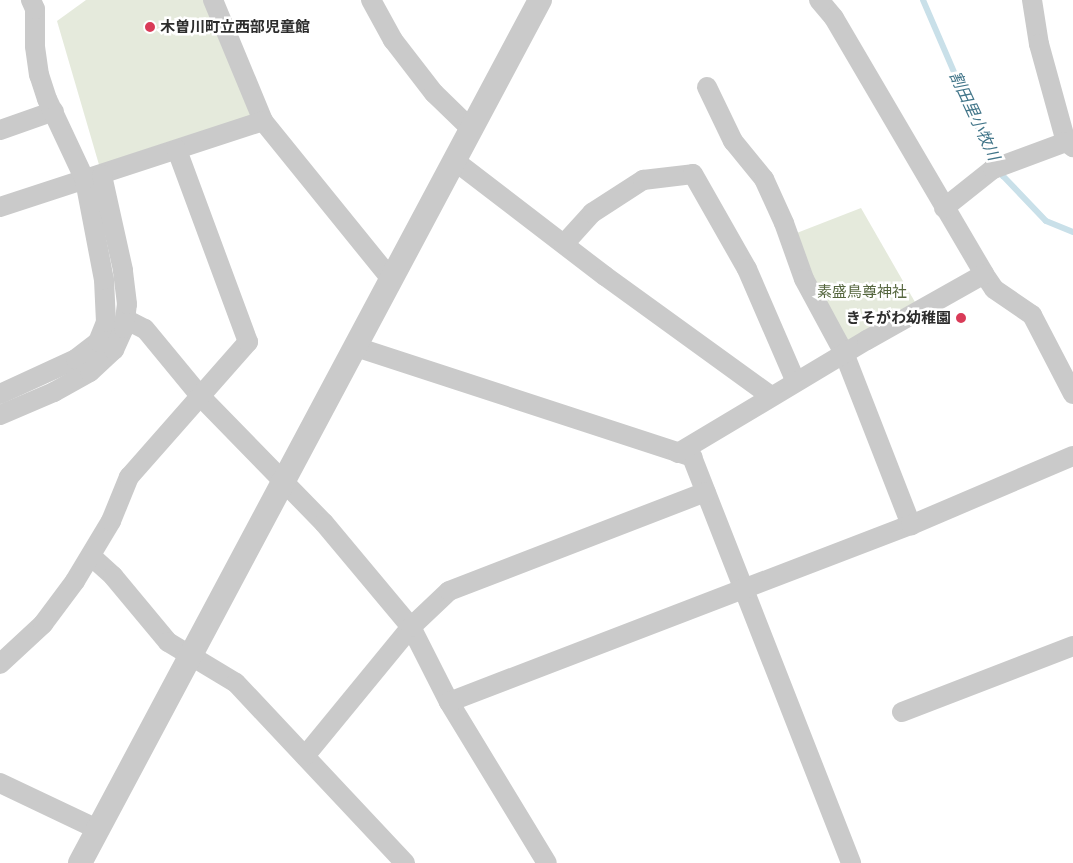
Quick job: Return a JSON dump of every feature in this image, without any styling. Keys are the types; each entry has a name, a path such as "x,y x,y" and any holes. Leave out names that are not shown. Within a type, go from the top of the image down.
{"street":[{"path":"0,415 54,392 90,372 114,350 124,328 127,304 123,270 93,177 47,99 38,75 34,46 35,9 32,0"},
{"path":"213,0 263,121 391,279"},
{"path":"371,0 393,40 434,93 472,130"},
{"path":"80,863 540,0"},
{"path":"818,0 834,18 984,274 994,289 1032,315 1073,394"},
{"path":"944,208 997,167 1070,145 1040,44 1032,0"},
{"path":"708,86 733,141 764,179 784,222 804,279 844,353 911,526"},
{"path":"0,130 54,111"},
{"path":"0,208 263,121"},
{"path":"0,664 42,624 75,581 111,521 129,477 248,342 177,150"},
{"path":"455,161 564,244 772,396"},
{"path":"564,244 592,213 643,180 693,174 747,269 796,382"},
{"path":"0,394 76,359 98,342 106,322 104,280 93,177"},
{"path":"678,452 844,353 984,274"},
{"path":"125,319 145,329 201,397 324,523 411,627 450,702 547,863"},
{"path":"356,347 692,457 851,863"},
{"path":"450,702 911,526 1073,456"},
{"path":"305,756 411,627 448,591 706,492"},
{"path":"90,556 113,576 168,642 236,683 405,863"},
{"path":"902,712 1073,646"},
{"path":"0,783 97,829"}],"green space":[{"path":"86,0 213,0 263,121 102,175 57,21"},
{"name":"素盛鳥尊神社","path":"861,208 919,309 844,353 789,236"}],"waterway":[{"name":"割田里小牧川","path":"923,0 989,153 1003,176 1046,221 1073,232"}],"place":[{"name":"木曽川町立西部児童館","path":"150,27"},
{"name":"きそがわ幼稚園","path":"961,318"}]}
